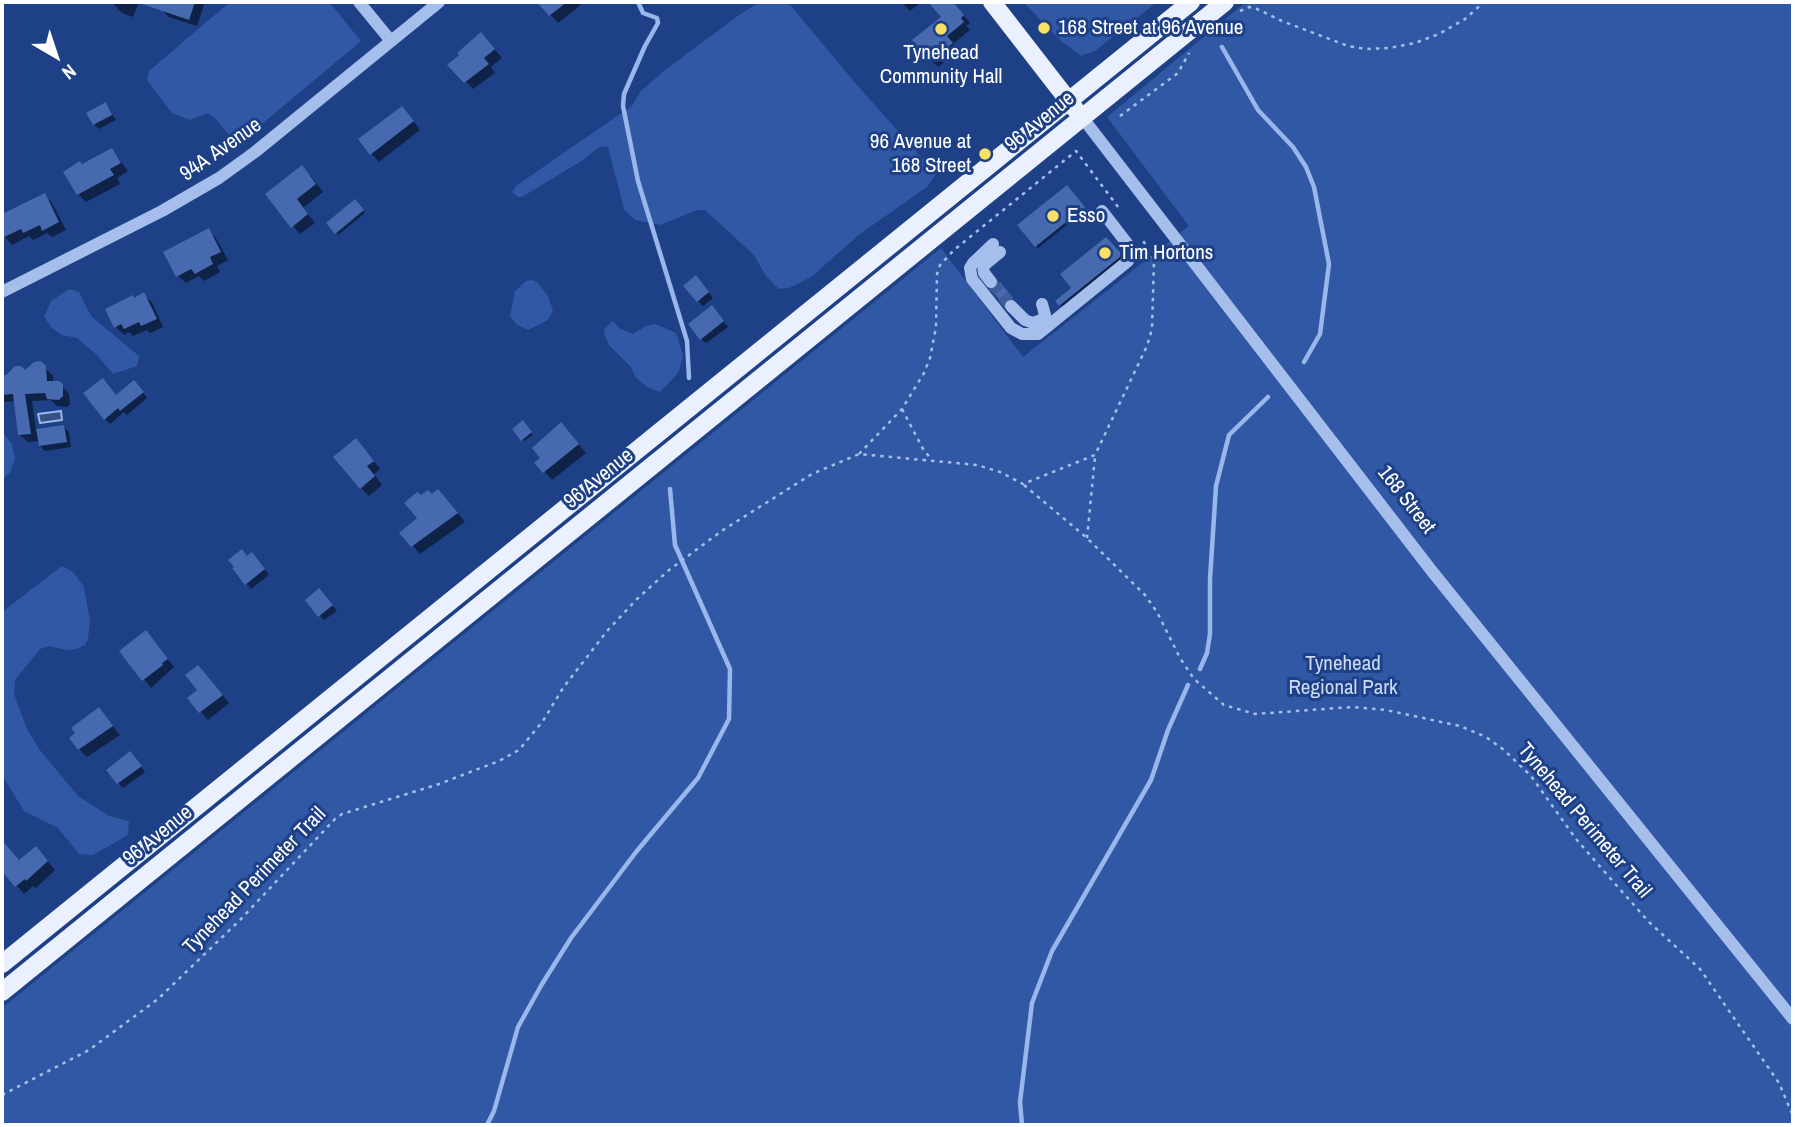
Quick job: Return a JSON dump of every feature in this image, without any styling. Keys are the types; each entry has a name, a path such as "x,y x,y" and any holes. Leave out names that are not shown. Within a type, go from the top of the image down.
{"main road":[{"name":"168 Street","path":"992,2 1082,117"},
{"name":"96 Avenue","path":"2,964 1191,2"},
{"name":"96 Avenue","path":"2,992 1082,117 1229,9"}],"street":[{"path":"359,2 391,41"},
{"name":"94A Avenue","path":"2,292 162,211 219,178 255,152 439,2"},
{"name":"168 Street","path":"1082,117 1431,570 1793,1019"},
{"path":"991,282 983,267 997,248 972,263 972,279 1011,328 1022,334 1038,334 1128,261 1129,246 1102,211"},
{"path":"1011,306 1025,320 1033,323 1043,319 1045,315 1042,304"}],"path":[{"path":"1229,9 1257,9 1348,46 1366,49 1415,43 1439,34 1465,19 1483,2"},
{"path":"1120,116 1178,73 1194,48"},
{"name":"Tynehead Perimeter Trail","path":"2,1095 89,1050 158,999 240,920 342,814 439,784 499,761 519,750 607,631 669,570 758,506 812,474 859,454 902,409 924,373 936,327 936,284 940,265 954,250 1076,151 1121,211"},
{"path":"1087,537 1095,455 1147,346 1152,329 1154,260 1134,229"},
{"path":"902,409 918,441 931,459"},
{"name":"Tynehead Perimeter Trail","path":"859,454 977,465 1000,472 1023,484 1087,537 1145,596 1157,612 1180,658 1194,679 1224,705 1255,714 1352,707 1424,717 1486,737 1531,776 1576,839 1617,886 1649,922 1700,969 1779,1083 1793,1116"},
{"path":"1023,484 1095,455"}],"green space":[{"path":"230,2 329,2 361,41 237,145 208,113 190,120 172,113 147,80 149,71"},
{"path":"760,2 787,2 936,174 927,187 860,234 811,277 789,288 779,289 766,276 754,255 705,210 697,210 660,225 635,220 624,209 608,147 602,146 595,150 522,197 512,192 516,186 632,106 640,92 665,70"},
{"path":"1023,2 1157,2 1095,51 1081,56 1061,41"},
{"name":"Tynehead Regional Park","path":"1246,2 1793,2 1793,1125 2,1125 2,1008 941,248 1023,357 1189,226 1107,117"},
{"path":"526,281 537,282 548,296 553,310 548,320 528,330 517,325 510,316 515,291"},
{"path":"69,289 79,292 91,316 139,356 137,366 113,374 96,354 77,338 62,335 52,328 44,317 51,301"},
{"path":"613,321 619,328 633,334 655,324 676,333 683,355 681,364 678,373 660,392 647,387 636,378 631,367 609,345 604,334 605,328"},
{"path":"2,432 12,444 15,459 10,473 2,480"},
{"path":"62,566 73,572 84,587 90,621 88,639 85,645 76,649 49,646 40,649 15,680 14,694 27,729 39,749 78,796 109,816 129,821 128,835 93,855 79,854 58,828 24,811 2,775 2,612"}],"shaded area":[{"path":"61,411 62,420 40,423 38,414"}],"building":[{"path":"142,2 195,2 189,20"},
{"path":"537,2 567,2 549,16"},
{"name":"Tynehead Community Hall","path":"928,2 953,2 964,15 961,18 964,22 947,36 953,43 930,62 912,40 941,17"},
{"path":"481,32 495,49 484,58 489,64 464,83 447,65"},
{"path":"106,102 112,115 93,125 86,113"},
{"path":"402,106 414,121 370,155 358,139"},
{"path":"112,148 121,163 110,169 114,175 77,195 63,172 80,161 82,164"},
{"path":"302,165 316,184 297,199 308,214 291,228 265,194"},
{"path":"1067,185 1085,207 1035,247 1017,225"},
{"path":"45,193 59,222 42,231 40,225 23,233 21,229 2,238 2,214"},
{"path":"355,199 364,210 335,234 326,223"},
{"path":"209,228 221,252 210,257 213,264 195,274 191,269 176,277 163,252"},
{"path":"1106,237 1120,252 1120,257 1059,306 1055,301 1071,288 1060,274"},
{"path":"696,275 709,292 697,302 683,286"},
{"path":"1000,282 1013,298 1005,299 1003,304 992,291"},
{"path":"144,292 157,319 141,326 139,322 124,329 121,324 114,328 105,309"},
{"path":"712,305 724,321 700,340 688,324"},
{"path":"41,361 46,366 47,381 59,381 63,384 63,396 59,400 47,399 45,393 25,394 31,434 18,435 13,394 2,395 2,375 6,375 15,366 21,366 25,370 34,362"},
{"path":"103,378 116,395 134,380 144,392 104,420 83,393"},
{"path":"523,420 532,432 521,441 512,429"},
{"path":"561,422 579,444 543,473 534,463 540,458 532,448"},
{"path":"64,425 67,442 39,446 36,429"},
{"path":"356,438 374,461 367,466 375,476 360,489 333,457"},
{"path":"438,489 458,513 411,547 399,533 417,518 404,503 417,492 421,495 428,490 432,494"},
{"path":"242,549 247,556 252,552 265,569 245,585 228,560"},
{"path":"319,588 333,605 318,617 305,600"},
{"path":"146,630 168,659 142,681 119,651"},
{"path":"198,665 223,695 199,713 187,698 197,690 185,675"},
{"path":"99,707 113,726 78,750 69,738 75,733 71,728"},
{"path":"130,751 142,766 117,784 106,770"},
{"path":"2,840 19,860 36,846 48,861 15,887 2,871"}],"waterway":[{"path":"638,2 643,13 657,18 658,23 624,94 623,106 638,181 687,341 689,378"},
{"path":"1222,47 1258,110 1293,147 1306,167 1314,187 1329,264 1320,334 1304,362"},
{"path":"1200,669 1207,653 1210,634 1210,579 1216,486 1229,435 1268,397"},
{"path":"487,1125 494,1111 518,1027 542,984 571,938 636,852 698,778 729,719 730,669 675,545 670,489"},
{"path":"1022,1125 1020,1102 1032,1003 1052,951 1151,780 1168,730 1188,685"}],"tunnel":[{"path":"991,282 1011,306"}],"place":[{"name":"168 Street at 96 Avenue","path":"1044,28"},
{"name":"Tynehead Community Hall","path":"941,29"},
{"name":"96 Avenue at 168 Street","path":"985,154"},
{"name":"Esso","path":"1053,216"},
{"name":"Tim Hortons","path":"1105,253"}]}
